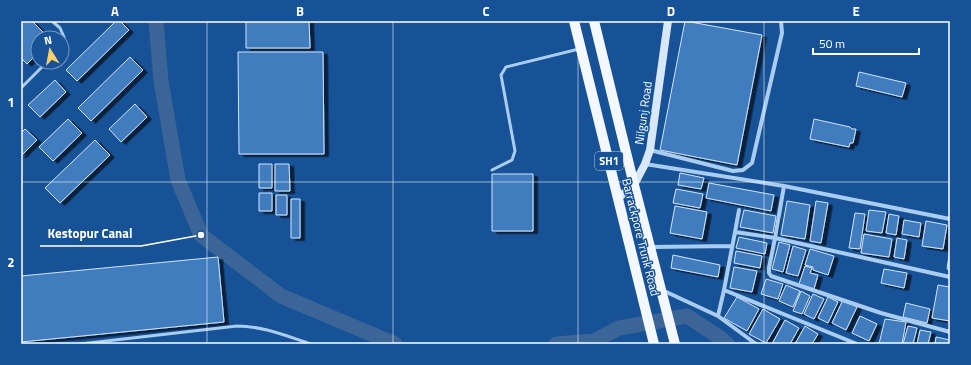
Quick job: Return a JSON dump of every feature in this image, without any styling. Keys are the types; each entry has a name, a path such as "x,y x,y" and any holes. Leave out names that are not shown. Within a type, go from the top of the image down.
{"main road":[{"name":"Barrackpore Trunk Road","path":"574,21 653,340"},
{"name":"Barrackpore Trunk Road","path":"594,21 634,185 675,342"}],"street":[{"name":"Nilgunj Road","path":"618,198 634,185 645,164 650,150 668,21"},
{"path":"650,150 733,171 743,170 752,164 782,33 781,21"},
{"path":"645,164 784,186 950,219"},
{"path":"784,186 769,268 769,273 771,276 881,313 950,332"},
{"path":"718,316 739,210"},
{"path":"735,232 775,238 950,277"},
{"path":"651,247 732,246"},
{"path":"724,290 857,344"},
{"path":"663,294 718,316 756,344"}],"lane":[{"path":"52,21 61,30"},
{"path":"492,170 512,160 515,151 501,75 506,67 580,48"},
{"path":"21,88 39,70"},
{"path":"80,344 237,326 263,328 311,344"}],"building":[{"path":"24,21 32,21 41,30 30,30 30,61 27,64 21,58 21,24"},
{"path":"116,21 120,21 129,30 77,81 66,70 70,70 70,66"},
{"path":"246,21 309,21 310,48 246,48"},
{"path":"685,21 762,35 737,165 660,150"},
{"path":"238,52 323,52 324,154 239,154"},
{"path":"130,57 143,70 91,121 78,108"},
{"path":"859,72 906,83 902,97 856,86"},
{"path":"55,80 66,92 40,117 28,105"},
{"path":"135,104 147,117 121,142 109,129"},
{"path":"68,119 82,133 53,161 39,147"},
{"path":"814,119 856,129 853,143 850,143 849,147 810,139"},
{"path":"25,129 37,140 21,156 21,133"},
{"path":"95,140 110,155 60,203 45,188"},
{"path":"259,164 272,164 272,188 259,188"},
{"path":"275,164 289,164 290,191 275,191"},
{"path":"680,173 704,178 701,189 678,185"},
{"path":"492,174 533,174 533,231 492,231"},
{"path":"709,183 774,195 771,211 706,198"},
{"path":"676,189 703,194 700,208 673,203"},
{"path":"259,193 272,193 272,211 259,211"},
{"path":"276,195 287,195 287,215 276,215"},
{"path":"291,199 300,199 300,238 291,238"},
{"path":"787,201 810,205 805,239 781,235"},
{"path":"816,201 828,203 821,243 810,241"},
{"path":"675,206 707,212 702,239 670,233"},
{"path":"744,210 776,216 773,233 740,227"},
{"path":"869,210 886,212 882,233 866,231"},
{"path":"855,213 865,214 860,249 849,248"},
{"path":"889,214 899,216 896,235 886,233"},
{"path":"904,220 921,223 919,237 902,234"},
{"path":"926,221 947,225 943,249 922,246"},
{"path":"864,234 892,239 889,257 861,253"},
{"path":"739,237 767,243 765,254 736,248"},
{"path":"897,238 907,240 904,259 894,257"},
{"path":"779,242 790,245 783,272 772,269"},
{"path":"793,246 806,250 798,276 786,273"},
{"path":"810,249 834,256 828,275 813,270 813,267 805,265"},
{"path":"950,249 950,270 947,269"},
{"path":"736,251 762,256 760,268 734,263"},
{"path":"673,255 720,265 718,277 671,268"},
{"path":"218,257 224,322 21,342 21,276"},
{"path":"805,266 812,268 810,273 818,275 814,289 799,284"},
{"path":"734,267 757,271 752,292 730,288"},
{"path":"884,269 907,273 904,288 881,283"},
{"path":"766,279 783,284 778,299 761,294"},
{"path":"786,285 800,291 793,307 779,301"},
{"path":"938,285 950,287 950,321 932,318"},
{"path":"801,291 810,296 802,314 793,311"},
{"path":"813,294 824,299 814,319 804,314"},
{"path":"737,297 759,309 747,331 724,318"},
{"path":"828,297 838,302 828,323 818,318"},
{"path":"843,300 857,307 846,330 832,323"},
{"path":"906,303 930,309 927,323 903,317"},
{"path":"763,309 780,319 766,343 749,334"},
{"path":"860,316 877,324 869,341 852,333"},
{"path":"885,319 906,322 902,344 879,344"},
{"path":"785,320 799,328 790,344 772,344"},
{"path":"805,326 818,334 812,344 795,344"},
{"path":"908,326 917,328 913,344 903,344"},
{"path":"920,330 931,332 928,344 917,344"},
{"path":"936,337 950,340 950,344 935,344"}],"waterway":[{"path":"156,21 161,81 178,180 201,235 281,296 395,344"},
{"path":"556,344 594,341 619,328 687,316 727,344"}],"place":[{"name":"Kestopur Canal","path":"201,235"}]}
